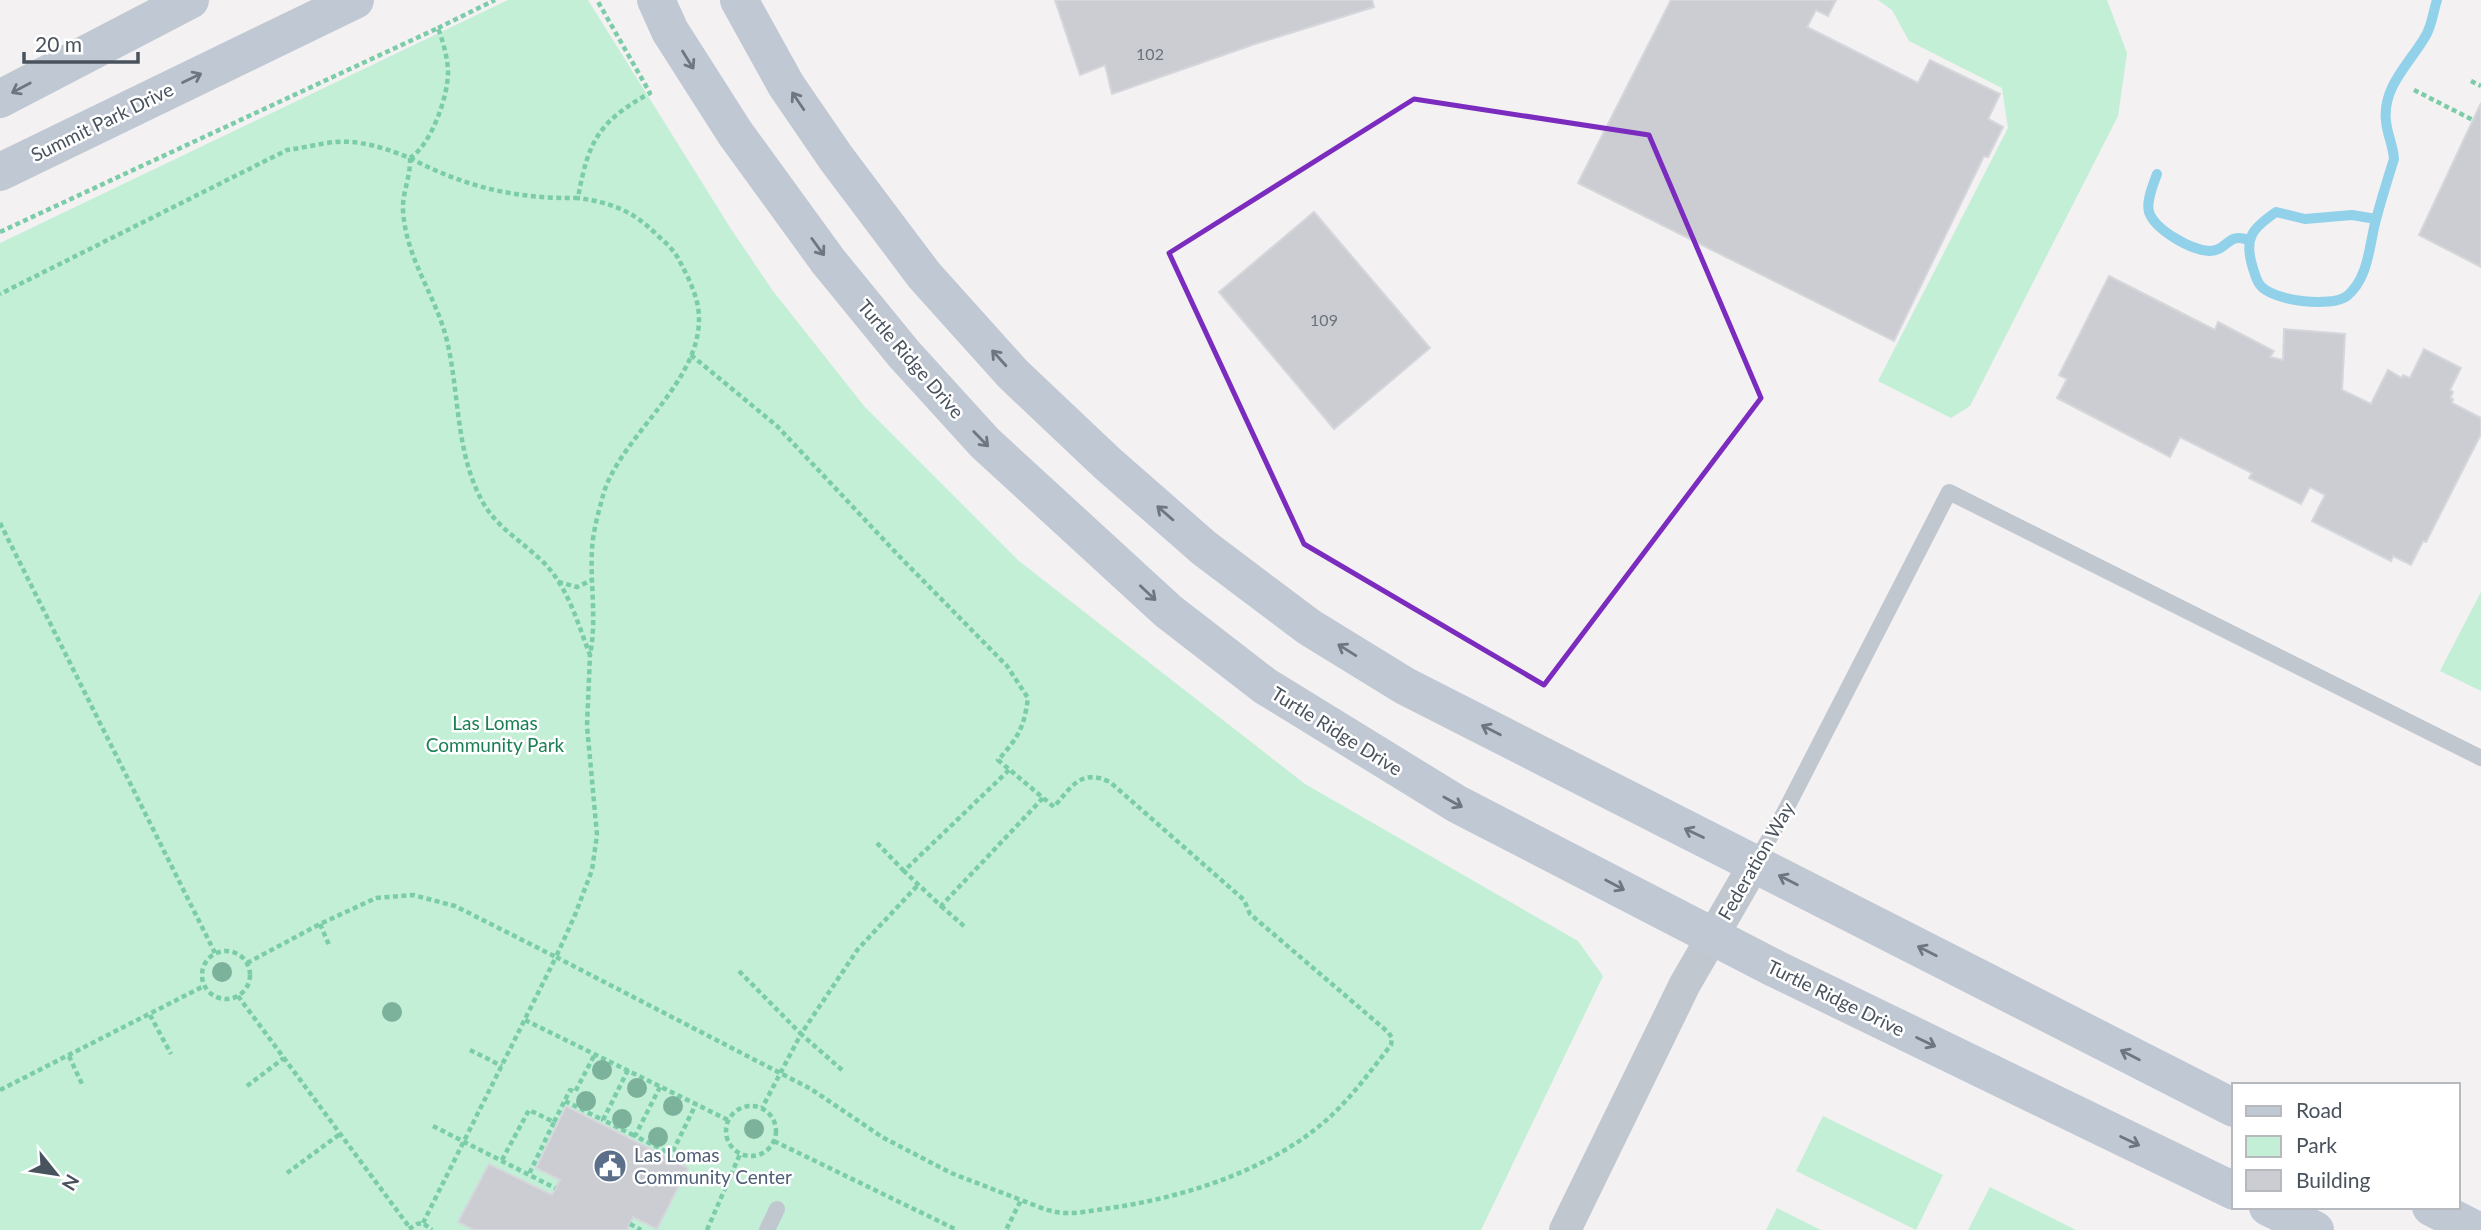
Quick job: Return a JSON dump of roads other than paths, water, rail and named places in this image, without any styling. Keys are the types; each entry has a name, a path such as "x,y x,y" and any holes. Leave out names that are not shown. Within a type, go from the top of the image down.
{"street":[{"path":"0,99 190,0"},
{"name":"Summit Park Drive","path":"0,173 355,0"},
{"name":"Turtle Ridge Drive","path":"656,0 670,31 734,133 828,261 904,354 985,443 1168,611 1265,686 1404,774 1457,804 1712,937 2232,1190"},
{"path":"739,0 786,85 836,158 925,275 1013,374 1107,463 1204,548 1309,627 1405,686 2232,1107"},
{"name":"Federation Way","path":"1565,1230 1685,984 1755,863"},
{"path":"2272,1209 2315,1230"},
{"path":"2435,1209 2476,1230"}],"lane":[{"name":"Federation Way","path":"1755,863 1784,813 1949,492 2481,758"},
{"path":"767,1230 778,1209"}],"waterway":[{"path":"2376,219 2352,215 2305,219 2276,212 2256,228 2250,240 2250,255 2257,281 2267,291 2302,301 2339,300 2355,288 2368,259 2377,216 2394,159 2386,121 2388,97 2398,76 2427,33 2437,0"},
{"path":"2157,174 2148,208 2158,226 2166,232 2184,243 2209,251 2236,238 2248,240"}],"place":[{"name":"Las Lomas Community Center","path":"610,1166"}],"park label":[{"name":"Las Lomas Community Park","path":"495,734"}]}
